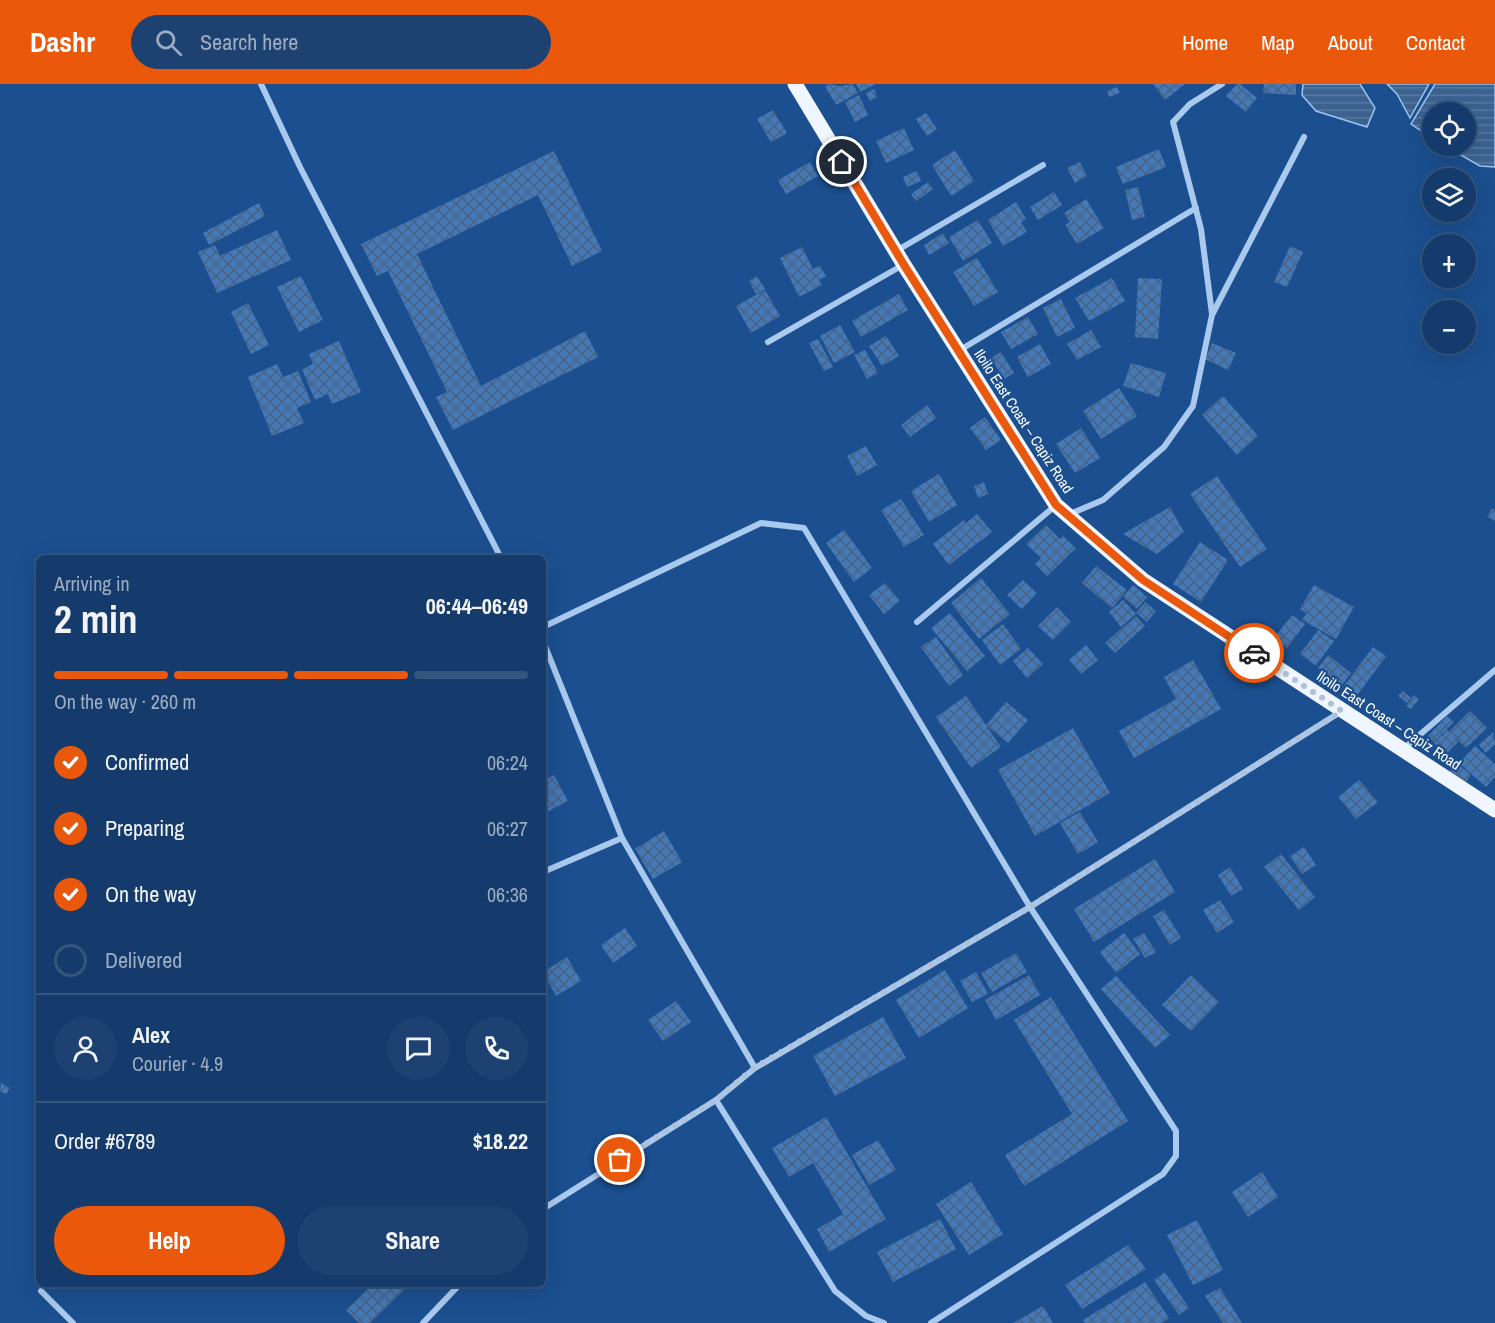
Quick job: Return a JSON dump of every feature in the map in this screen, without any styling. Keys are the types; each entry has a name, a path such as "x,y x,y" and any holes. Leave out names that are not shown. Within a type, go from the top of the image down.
{"main road":[{"name":"Iloilo East Coast – Capiz Road","path":"795,84 895,251 1061,511 1143,580 1495,810"}],"street":[{"path":"261,84 300,167 499,555"},
{"path":"1212,315 1201,229 1173,122 1190,104 1222,84"},
{"path":"917,622 1061,511 1103,500 1164,447 1193,406 1212,315 1304,137"},
{"path":"895,251 1043,165"},
{"path":"958,351 1196,208"},
{"path":"768,342 904,265"},
{"path":"546,626 761,523 804,528 1030,907 1176,1131 1176,1156 1163,1174 931,1323"},
{"path":"546,648 622,838 754,1068"},
{"path":"1402,750 1495,670"},
{"path":"546,1207 716,1100 754,1068 1030,907 1342,711"},
{"path":"546,871 622,838"},
{"path":"716,1100 835,1291 866,1316 884,1323"},
{"path":"423,1323 453,1287"},
{"path":"41,1291 73,1323"}],"water":[{"path":"1303,84 1360,84 1375,108 1367,127 1316,111 1302,95"},
{"path":"1387,84 1429,84 1410,118 1397,94"},
{"path":"1435,84 1495,84 1495,167 1480,166 1462,156 1476,156 1476,102 1424,102"},
{"path":"1422,106 1422,131 1411,124"}],"building":[{"path":"829,84 840,86 853,84 858,93 836,105 825,86"},
{"path":"856,84 876,84 860,92"},
{"path":"1153,84 1185,84 1165,100"},
{"path":"1237,84 1257,98 1246,112 1226,96"},
{"path":"1264,84 1296,84 1296,95 1263,93"},
{"path":"1117,87 1120,93 1109,97 1107,91"},
{"path":"874,89 877,97 870,101 866,93"},
{"path":"859,95 868,115 855,122 845,102"},
{"path":"773,110 787,133 771,142 757,119"},
{"path":"926,113 937,129 927,136 916,119"},
{"path":"904,128 914,150 886,163 876,141"},
{"path":"1159,149 1166,167 1123,184 1116,167"},
{"path":"955,150 974,181 951,196 932,165"},
{"path":"554,151 602,251 572,266 538,195 417,254 481,386 585,331 598,357 453,430 436,397 447,392 388,271 377,276 361,244"},
{"path":"810,162 818,176 786,194 778,180"},
{"path":"1080,162 1087,176 1075,183 1067,168"},
{"path":"917,171 921,181 907,187 903,177"},
{"path":"928,182 933,189 916,201 911,194"},
{"path":"1138,187 1145,217 1132,220 1125,190"},
{"path":"1054,192 1062,205 1038,220 1030,207"},
{"path":"1086,199 1104,228 1077,244 1065,225 1070,222 1064,213"},
{"path":"1016,202 1026,219 1021,222 1027,232 1003,246 988,220"},
{"path":"259,203 265,216 209,245 203,233"},
{"path":"978,220 992,243 963,261 949,237"},
{"path":"277,230 291,260 217,293 198,252 215,245 220,256"},
{"path":"943,233 949,243 929,255 924,245"},
{"path":"1290,246 1303,252 1287,287 1274,282"},
{"path":"802,247 813,269 820,266 826,276 819,280 822,285 799,297 780,258"},
{"path":"977,258 998,292 974,306 953,272"},
{"path":"301,276 323,320 299,332 277,287"},
{"path":"757,276 765,289 756,294 749,281"},
{"path":"1112,278 1125,301 1089,321 1075,298"},
{"path":"1138,278 1162,279 1158,339 1135,337"},
{"path":"765,290 780,316 751,333 736,306"},
{"path":"899,294 908,310 861,337 852,321"},
{"path":"1061,299 1075,328 1057,337 1043,308"},
{"path":"248,303 269,345 251,354 231,312"},
{"path":"1028,317 1038,334 1011,349 1001,332"},
{"path":"840,325 855,352 834,363 820,336"},
{"path":"1091,330 1101,347 1077,360 1067,344"},
{"path":"886,336 899,356 882,366 869,346"},
{"path":"818,339 833,367 824,371 809,343"},
{"path":"339,341 361,392 332,404 328,394 315,400 302,369 313,364 309,354"},
{"path":"1212,343 1236,353 1228,370 1205,359"},
{"path":"1040,344 1051,364 1028,377 1017,357"},
{"path":"865,350 878,373 867,379 854,355"},
{"path":"1001,352 1014,373 1004,379 991,358"},
{"path":"1131,363 1166,373 1159,397 1123,386"},
{"path":"277,364 283,377 298,371 311,402 297,408 304,423 272,436 248,377"},
{"path":"1119,388 1137,416 1101,439 1083,411"},
{"path":"1223,396 1258,436 1237,455 1202,415"},
{"path":"927,405 936,418 910,437 901,425"},
{"path":"985,417 1001,440 986,450 970,428"},
{"path":"1081,428 1100,458 1075,473 1056,444"},
{"path":"866,446 877,465 857,476 847,456"},
{"path":"939,474 957,505 929,522 911,491"},
{"path":"1217,476 1267,549 1240,567 1190,494"},
{"path":"984,482 988,494 978,498 974,486"},
{"path":"901,499 924,535 904,547 881,510"},
{"path":"1170,507 1184,532 1157,554 1123,534"},
{"path":"1492,508 1495,510 1495,521 1487,517"},
{"path":"977,514 992,532 981,541 976,536 980,541 949,565 933,544 964,520 966,523"},
{"path":"1046,525 1060,539 1063,536 1076,548 1047,576 1035,564 1041,558 1026,544"},
{"path":"844,530 872,568 854,582 826,543"},
{"path":"1200,542 1228,560 1201,602 1173,584"},
{"path":"1096,566 1127,590 1112,608 1082,583"},
{"path":"981,578 1010,614 979,639 951,603"},
{"path":"1023,580 1037,593 1022,609 1007,595"},
{"path":"885,583 900,601 884,614 869,595"},
{"path":"1133,585 1147,597 1137,609 1123,597"},
{"path":"1314,585 1354,607 1336,639 1302,620 1306,613 1300,609"},
{"path":"1123,600 1136,614 1121,627 1109,612"},
{"path":"1145,602 1156,611 1147,622 1136,613"},
{"path":"1057,607 1071,622 1053,640 1038,626"},
{"path":"950,613 985,656 967,671 931,628"},
{"path":"1292,615 1305,624 1287,648 1274,638"},
{"path":"1136,616 1145,626 1115,653 1105,643"},
{"path":"1003,624 1021,649 1000,665 982,640"},
{"path":"1318,630 1334,641 1316,666 1300,654"},
{"path":"936,637 963,675 949,686 921,647"},
{"path":"1086,645 1098,660 1081,674 1069,660"},
{"path":"1373,647 1386,656 1356,697 1343,687"},
{"path":"1028,648 1043,664 1027,678 1013,661"},
{"path":"1328,655 1351,673 1342,685 1318,668"},
{"path":"1193,660 1221,709 1134,758 1119,731 1176,699 1164,677"},
{"path":"1403,691 1411,698 1407,703 1398,696"},
{"path":"1414,695 1419,699 1411,709 1406,706"},
{"path":"966,696 1001,747 971,768 936,717"},
{"path":"1006,702 1028,720 1008,743 986,725"},
{"path":"1470,711 1487,728 1466,748 1452,735 1458,742 1446,754 1434,743"},
{"path":"1447,716 1454,722 1434,742 1428,736"},
{"path":"1073,728 1110,793 1035,836 998,770"},
{"path":"1493,732 1495,744 1486,753 1479,745"},
{"path":"1475,746 1495,764 1495,777 1486,787 1459,763"},
{"path":"1456,763 1471,774 1466,782 1450,771"},
{"path":"554,775 568,801 546,812 546,779"},
{"path":"1359,780 1378,802 1356,819 1338,797"},
{"path":"1080,812 1098,842 1078,854 1060,823"},
{"path":"664,831 682,862 653,879 635,849"},
{"path":"1304,847 1316,865 1302,874 1290,856"},
{"path":"1281,854 1315,897 1299,910 1264,867"},
{"path":"1155,859 1175,892 1094,942 1074,909"},
{"path":"1230,867 1243,889 1231,896 1218,875"},
{"path":"1220,900 1234,922 1217,933 1203,910"},
{"path":"1164,910 1181,938 1170,945 1153,916"},
{"path":"625,928 637,946 613,963 601,945"},
{"path":"1124,933 1140,954 1116,973 1100,952"},
{"path":"1144,933 1156,952 1145,958 1133,939"},
{"path":"1016,953 1027,972 992,992 981,973"},
{"path":"567,957 581,981 556,996 546,978 546,970"},
{"path":"945,970 968,1008 919,1038 896,1000"},
{"path":"976,972 988,994 972,1002 960,981"},
{"path":"1029,975 1040,995 996,1020 985,1000"},
{"path":"1191,975 1219,1002 1191,1031 1162,1005"},
{"path":"1116,976 1170,1035 1155,1048 1101,989"},
{"path":"1051,997 1128,1121 1024,1186 1005,1155 1072,1114 1014,1020"},
{"path":"676,1001 691,1022 663,1041 648,1020"},
{"path":"883,1017 906,1058 835,1096 813,1056"},
{"path":"1,1083 10,1088 6,1094 0,1091"},
{"path":"826,1117 886,1219 829,1252 817,1229 843,1214 813,1163 789,1177 772,1148"},
{"path":"878,1140 896,1170 869,1185 852,1155"},
{"path":"1262,1172 1278,1197 1248,1217 1232,1192"},
{"path":"971,1182 1003,1234 969,1255 936,1204"},
{"path":"940,1219 956,1249 893,1282 877,1252"},
{"path":"1197,1220 1223,1270 1193,1285 1167,1235"},
{"path":"1128,1245 1146,1269 1082,1309 1065,1285"},
{"path":"1165,1272 1189,1308 1179,1315 1154,1280"},
{"path":"1145,1282 1169,1318 1162,1323 1085,1323 1083,1320"},
{"path":"370,1287 407,1287 370,1323 359,1323 346,1310"},
{"path":"1220,1288 1242,1323 1223,1323 1205,1296"},
{"path":"1043,1306 1053,1323 1013,1323"}],"way so far":[{"path":"620,1160 716,1100 754,1068 1030,907 1342,711 1254,653"}],"route":[{"path":"842,162 1030,467 1056,505 1066,516 1143,580 1254,653"}]}
